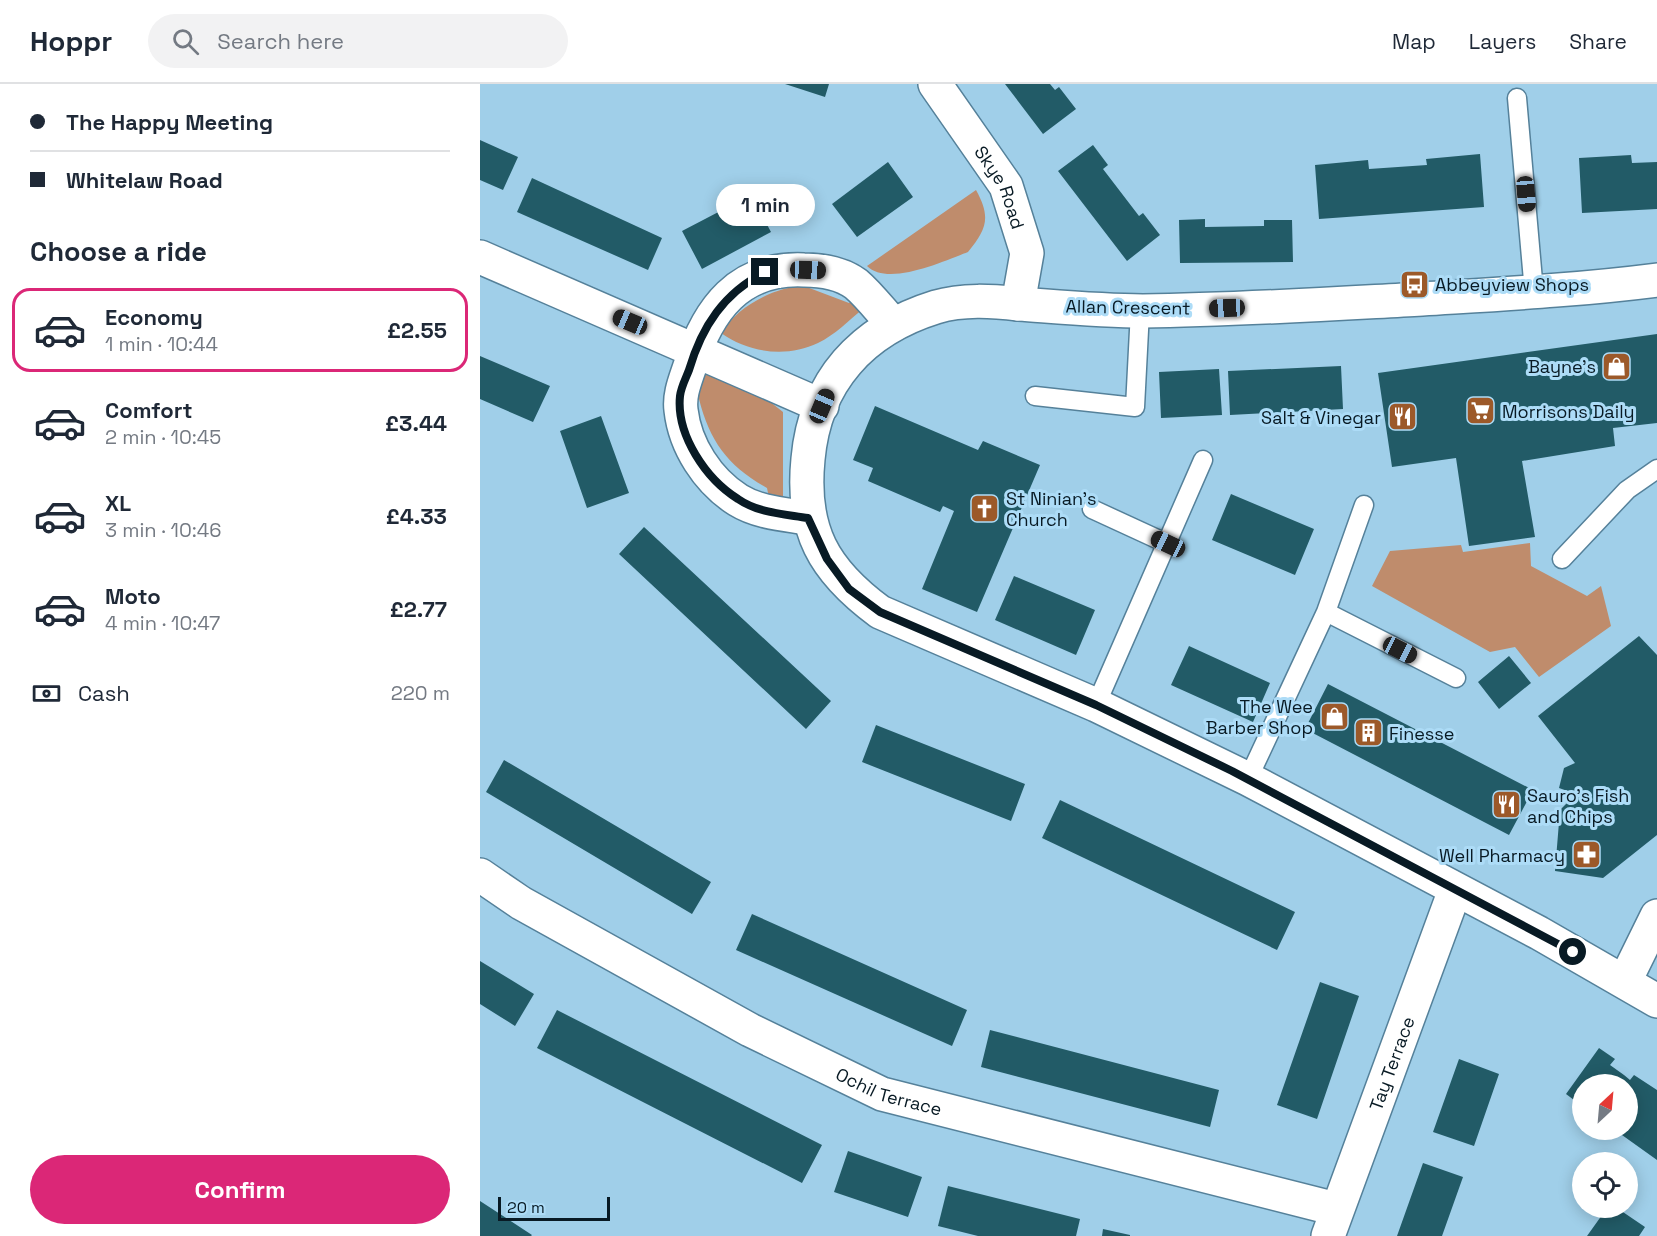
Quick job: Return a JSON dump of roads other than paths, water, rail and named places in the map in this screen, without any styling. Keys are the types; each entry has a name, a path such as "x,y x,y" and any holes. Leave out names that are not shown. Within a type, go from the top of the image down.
{"street":[{"name":"Skye Road","path":"935,84 1006,186 1027,253 1018,304"},
{"path":"480,257 822,406"},
{"path":"893,324 855,283 825,270 791,269 765,272 748,281 713,314 695,350 680,395 681,412 688,439 700,462 717,483 739,500 764,511 808,518 827,559 849,589 880,612 1096,705 1248,779 1624,981 1657,1001"},
{"name":"Allan Crescent","path":"808,518 806,488 808,454 822,406 839,370 872,338 893,324 938,306 972,301 1140,311 1314,306 1534,292 1657,280"},
{"name":"Ochil Terrace","path":"480,874 521,903 750,1030 882,1094 1332,1223"},
{"name":"Tay Terrace","path":"1332,1223 1455,890"},
{"path":"1624,981 1657,916"}],"lane":[{"path":"1517,98 1534,292"},
{"path":"1035,396 1135,407 1140,311"},
{"path":"1096,705 1203,460"},
{"path":"1562,559 1627,490 1657,469"},
{"path":"1248,779 1326,612 1364,505"},
{"path":"1092,508 1168,544"},
{"path":"1326,612 1456,678"}],"place":[{"name":"Abbeyview Shops","path":"1414,284"},
{"name":"Bayne's","path":"1617,366"},
{"name":"Morrisons Daily","path":"1481,411"},
{"name":"Salt & Vinegar","path":"1402,417"},
{"name":"St Ninian's Church","path":"985,508"},
{"name":"The Wee Barber Shop","path":"1334,716"},
{"name":"Finesse","path":"1368,733"},
{"name":"Sauro's Fish and Chips","path":"1506,805"},
{"name":"Well Pharmacy","path":"1586,855"}]}
